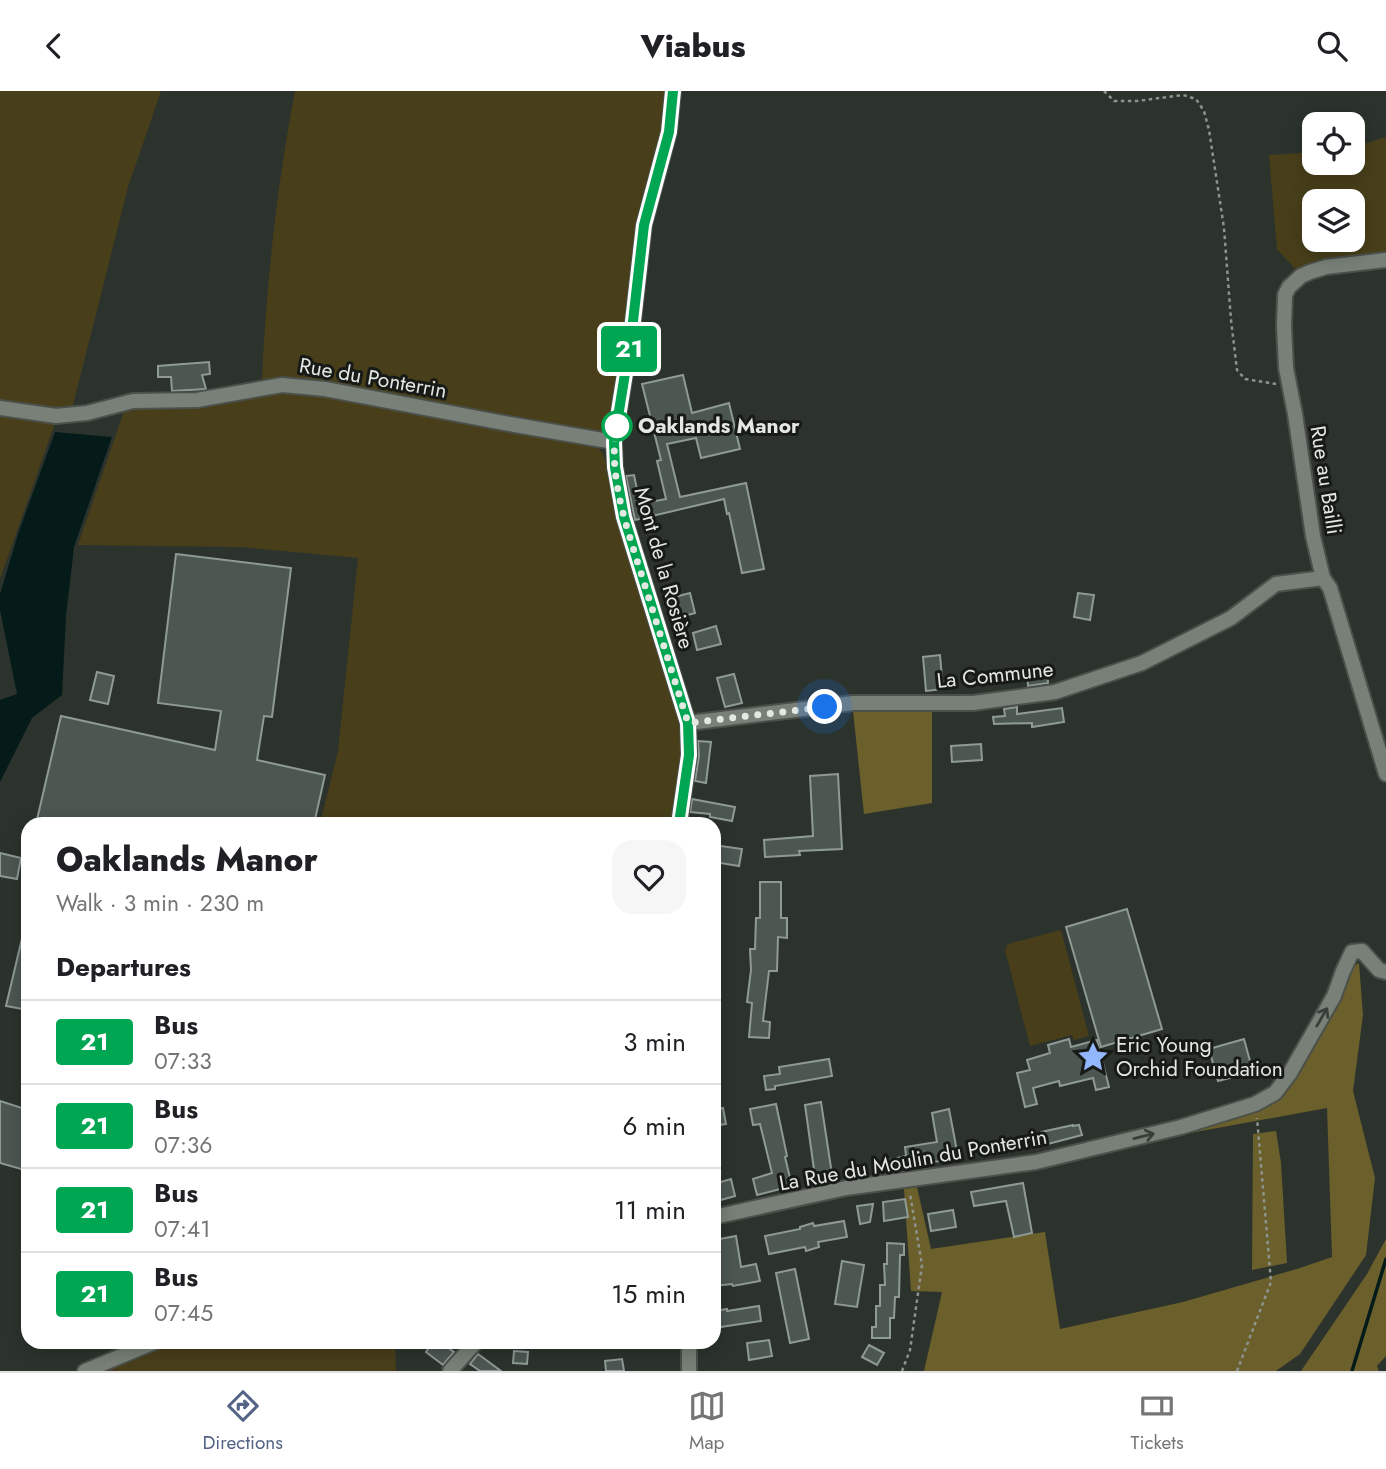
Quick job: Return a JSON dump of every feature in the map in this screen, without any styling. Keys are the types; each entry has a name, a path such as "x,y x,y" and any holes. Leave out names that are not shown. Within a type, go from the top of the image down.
{"street":[{"name":"Mont de la Rosière","path":"673,91 669,132 644,225 632,330 614,442 615,467 624,517 688,723 689,755 680,817"},
{"name":"Rue au Bailli","path":"1386,260 1326,267 1301,277 1289,287 1285,295 1284,326 1286,368 1313,537 1323,578 1330,588 1386,774"},
{"name":"Rue du Ponterrin","path":"0,408 56,416 87,413 133,401 197,400 282,385 325,389 614,442"},
{"name":"La Commune","path":"688,723 853,703 973,703 1055,692 1142,663 1231,618 1276,585 1323,578"},
{"name":"La Rue du Moulin du Ponterrin","path":"721,1215 846,1188 1036,1162 1181,1127 1255,1104 1275,1093 1290,1073 1334,996 1352,952 1362,951 1380,970 1386,972"},
{"path":"85,1371 138,1349"},
{"path":"450,1371 469,1349"},
{"path":"689,1371 690,1349"}],"path":[{"path":"1104,91 1115,101 1183,95 1196,99 1204,111 1224,228 1237,370 1245,379 1289,386"},
{"path":"1237,1371 1270,1282 1255,1104"},
{"path":"902,1371 910,1350 922,1265 907,1180"}],"shaded area":[{"path":"0,91 161,91 128,187 72,409 0,402"},
{"path":"295,91 667,91 664,121 638,217 611,427 602,434 313,379 262,381 273,236"},
{"path":"1386,137 1386,255 1358,257 1296,270 1277,249 1269,155 1302,153 1302,175 1365,175 1365,143"},
{"path":"286,391 370,400 594,445 602,452 606,462 623,537 674,696 682,734 683,769 675,817 322,817 338,751 358,558 241,547 78,545 125,408"},
{"path":"0,416 55,423 0,579"},
{"path":"932,710 932,803 864,814 853,711"},
{"path":"1061,930 1089,1036 1074,1040 1072,1035 1030,1046 1005,950 1008,944"},
{"path":"1359,963 1363,1015 1353,1091 1375,1178 1366,1255 1300,1354 1276,1371 924,1371 942,1292 911,1291 904,1189 917,1187 931,1249 1045,1232 1060,1329 1183,1302 1332,1257 1327,1108 1179,1135 1288,1090 1338,998 1347,971"},
{"path":"1276,1131 1281,1163 1287,1263 1252,1270 1253,1134"},
{"path":"1386,1239 1386,1356 1377,1366 1379,1371 1301,1371 1367,1274"},
{"path":"152,1349 395,1349 396,1371 98,1371"}],"water":[{"path":"55,432 112,437 74,547 66,616 62,695 32,718 0,782 0,700 17,694 0,610 0,594 19,531"}],"building":[{"path":"209,362 210,374 202,375 206,389 172,391 171,377 158,377 158,366"},
{"path":"683,375 692,413 729,403 740,449 701,458 696,438 667,444 680,497 746,483 764,569 742,573 724,499 635,520 626,476 634,475 640,504 666,499 657,461 661,460 642,384"},
{"path":"176,554 291,568 272,717 264,716 257,760 325,775 316,817 38,817 61,716 215,750 221,711 158,703"},
{"path":"690,593 695,613 677,618 671,598"},
{"path":"1078,593 1094,595 1090,620 1074,617"},
{"path":"716,626 721,644 697,650 693,633"},
{"path":"940,655 943,689 926,691 923,657"},
{"path":"1047,669 1048,683 1028,686 1027,670"},
{"path":"97,672 114,676 108,704 90,700"},
{"path":"734,674 742,703 725,707 717,678"},
{"path":"1017,707 1017,714 1062,708 1064,722 1032,727 1032,723 994,724 993,717 1005,716 1004,709"},
{"path":"698,741 711,742 706,783 695,781 699,756"},
{"path":"981,744 982,760 952,762 951,746"},
{"path":"838,774 842,849 799,851 800,855 765,857 764,840 813,836 810,776"},
{"path":"692,799 735,807 732,821 710,817 710,814 690,812"},
{"path":"721,846 742,849 739,866 721,863"},
{"path":"0,853 21,858 17,879 0,876"},
{"path":"760,882 781,882 781,918 787,918 787,938 778,937 777,971 769,971 763,1021 770,1022 769,1038 749,1037 752,1003 747,1002 751,970 750,949 755,949 756,918 760,918"},
{"path":"1127,909 1162,1029 1101,1047 1066,927"},
{"path":"21,943 21,1009 6,1006"},
{"path":"1069,1039 1071,1047 1097,1040 1109,1087 1096,1090 1093,1078 1060,1086 1059,1081 1033,1088 1037,1104 1025,1107 1017,1073 1030,1070 1027,1060 1050,1053 1048,1045"},
{"path":"1244,1039 1253,1072 1218,1081 1209,1049"},
{"path":"829,1059 832,1076 766,1090 764,1076 780,1074 779,1067"},
{"path":"0,1101 21,1108 21,1169 0,1163"},
{"path":"821,1102 833,1181 816,1184 805,1105"},
{"path":"776,1104 792,1186 757,1195 753,1179 772,1173 760,1124 753,1125 750,1109"},
{"path":"721,1108 726,1124 721,1125"},
{"path":"949,1109 957,1151 944,1154 945,1160 886,1171 884,1161 906,1156 905,1147 937,1142 932,1113"},
{"path":"1079,1125 1082,1135 1044,1145 1041,1132"},
{"path":"731,1179 735,1196 721,1200 721,1182"},
{"path":"1023,1183 1032,1233 1014,1237 1006,1201 974,1206 971,1192"},
{"path":"905,1199 908,1217 884,1221 883,1202"},
{"path":"873,1204 870,1222 860,1224 857,1206"},
{"path":"953,1210 956,1227 931,1231 928,1214"},
{"path":"844,1221 847,1237 818,1242 819,1247 806,1251 805,1247 769,1254 765,1236 800,1229 813,1223 814,1226"},
{"path":"736,1236 741,1267 756,1264 760,1281 721,1285 721,1239"},
{"path":"887,1243 904,1244 904,1255 900,1255 899,1297 895,1297 894,1318 890,1318 890,1338 872,1338 872,1327 876,1327 876,1306 880,1306 880,1285 885,1285"},
{"path":"842,1261 864,1265 857,1307 835,1304"},
{"path":"795,1269 809,1339 790,1343 776,1273"},
{"path":"759,1306 761,1321 721,1327 721,1310"},
{"path":"769,1340 772,1356 749,1360 747,1343"},
{"path":"869,1345 884,1353 877,1365 862,1357"},
{"path":"428,1349 450,1349 454,1352 443,1365 426,1352"},
{"path":"514,1351 528,1352 527,1364 513,1363"},
{"path":"478,1354 501,1371 480,1371 470,1364"},
{"path":"622,1359 624,1371 606,1371 605,1361"}],"waterway":[{"path":"1352,1371 1386,1259"}],"bus line":[{"name":"21","path":"673,91 669,132 644,225 632,330 614,442 615,467 624,517 688,723 689,755 680,817"}],"place":[{"name":"Oaklands Manor","path":"617,426"},
{"name":"Eric Young Orchid Foundation","path":"1093,1057"}],"route":[{"path":"617,426 614,442 615,467 624,517 688,723 825,707"}]}
